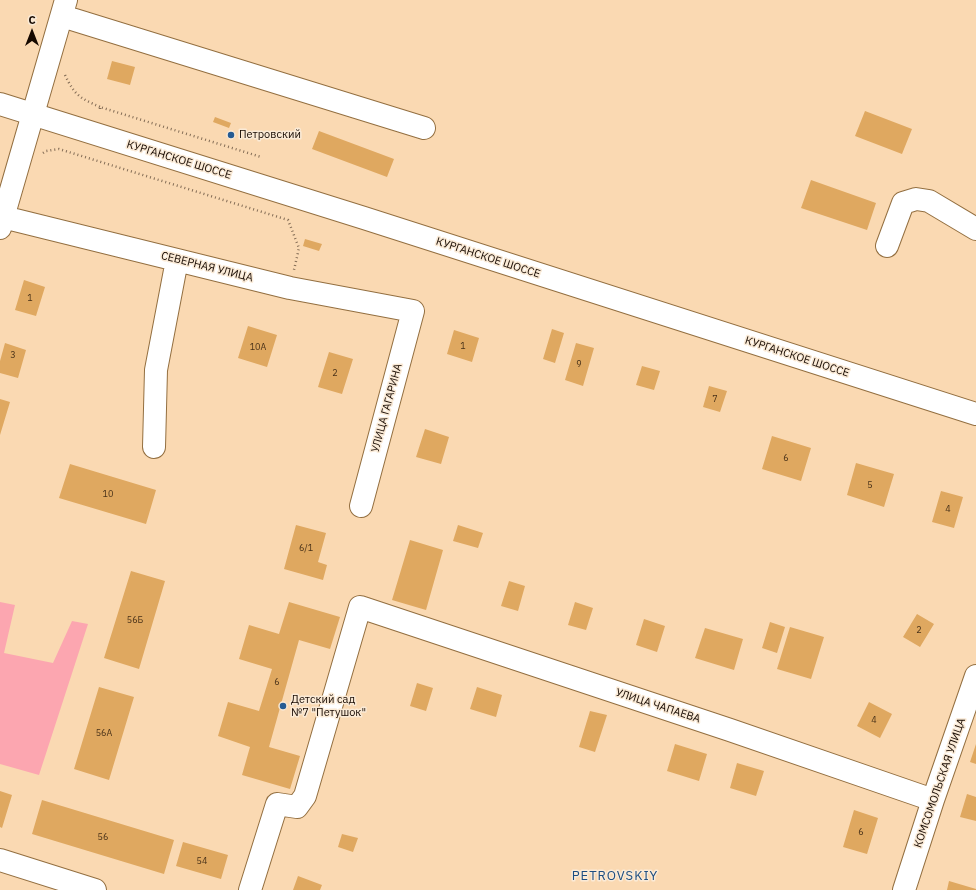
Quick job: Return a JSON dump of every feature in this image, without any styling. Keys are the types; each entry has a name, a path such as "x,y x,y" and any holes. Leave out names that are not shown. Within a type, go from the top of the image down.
{"street":[{"path":"2,223 6,184 33,114 53,46 62,5 424,128"},
{"name":"КУРГАНСКОЕ ШОССЕ","path":"0,104 379,223 976,414"},
{"path":"887,246 903,203 916,199 929,201 976,228"},
{"name":"СЕВЕРНАЯ УЛИЦА","path":"2,223 177,260 290,288 413,310"},
{"path":"154,447 156,370 177,260"},
{"name":"УЛИЦА ГАГАРИНА","path":"361,506 413,310"},
{"name":"УЛИЦА ЧАПАЕВА","path":"250,890 277,804 297,807 305,796 360,607 730,730 933,800"},
{"name":"КОМСОМОЛЬСКАЯ УЛИЦА","path":"904,890 933,800 976,676"},
{"path":"0,860 95,890"}],"path":[{"path":"53,46 75,93 100,108 261,157"},
{"path":"85,157 288,220 299,248 290,288"}],"shaded area":[{"path":"0,602 15,605 4,653 53,663 72,621 88,624 39,775 0,764"}],"building":[{"path":"112,61 135,67 130,85 107,79"},
{"path":"865,111 912,129 902,154 855,136"},
{"path":"215,117 231,123 229,128 213,122"},
{"path":"319,131 394,159 387,177 312,149"},
{"path":"811,180 876,203 867,230 801,208"},
{"path":"305,239 322,244 319,251 303,246"},
{"path":"24,280 45,287 36,316 15,310"},
{"path":"248,326 277,335 267,367 238,358"},
{"path":"552,329 564,333 555,363 543,359"},
{"path":"454,330 479,338 472,362 447,354"},
{"path":"5,343 26,350 18,378 0,373 0,361"},
{"path":"576,343 594,348 583,386 565,380"},
{"path":"329,352 353,359 342,394 318,387"},
{"path":"642,366 660,371 654,390 636,385"},
{"path":"709,386 727,391 720,412 703,407"},
{"path":"0,399 10,402 0,435"},
{"path":"425,429 449,437 441,464 416,457"},
{"path":"772,436 811,448 801,481 762,469"},
{"path":"856,463 894,474 884,507 847,495"},
{"path":"70,464 156,490 146,524 59,498"},
{"path":"941,491 963,497 954,528 932,522"},
{"path":"296,525 326,533 318,562 327,565 323,580 284,569"},
{"path":"458,525 483,533 478,548 453,541"},
{"path":"410,540 443,550 426,610 392,600"},
{"path":"131,571 165,581 139,669 104,658"},
{"path":"509,581 525,586 518,611 501,606"},
{"path":"289,602 340,617 330,649 299,640 269,747 300,756 290,789 242,775 250,747 218,736 228,702 259,711 272,669 239,659 249,625 279,634"},
{"path":"575,602 593,608 586,630 568,625"},
{"path":"917,614 934,624 920,647 903,637"},
{"path":"644,619 665,626 657,652 636,645"},
{"path":"770,622 785,627 777,653 762,648"},
{"path":"790,627 824,637 811,679 777,669"},
{"path":"705,628 743,639 734,670 695,658"},
{"path":"417,683 433,688 426,711 410,706"},
{"path":"99,687 134,697 109,780 74,769"},
{"path":"477,687 502,695 496,717 470,709"},
{"path":"869,702 892,714 880,738 857,726"},
{"path":"590,711 607,715 595,752 579,747"},
{"path":"675,744 707,754 699,781 667,771"},
{"path":"976,744 976,764 970,762"},
{"path":"737,763 764,771 756,796 730,788"},
{"path":"0,791 12,795 2,828 0,827"},
{"path":"967,794 976,797 976,821 960,817"},
{"path":"42,800 174,840 164,874 32,834"},
{"path":"854,810 878,818 867,854 843,847"},
{"path":"342,834 358,838 353,852 338,847"},
{"path":"183,842 228,855 221,879 176,866"},
{"path":"298,876 322,885 320,890 293,890"},
{"path":"949,881 976,889 976,890 947,890"}],"place":[{"name":"Петровский","path":"231,135"},
{"name":"Детский сад №7 \"Петушок\"","path":"283,706"}],"district":[{"name":"PETROVSKIY","path":"615,876"}]}
